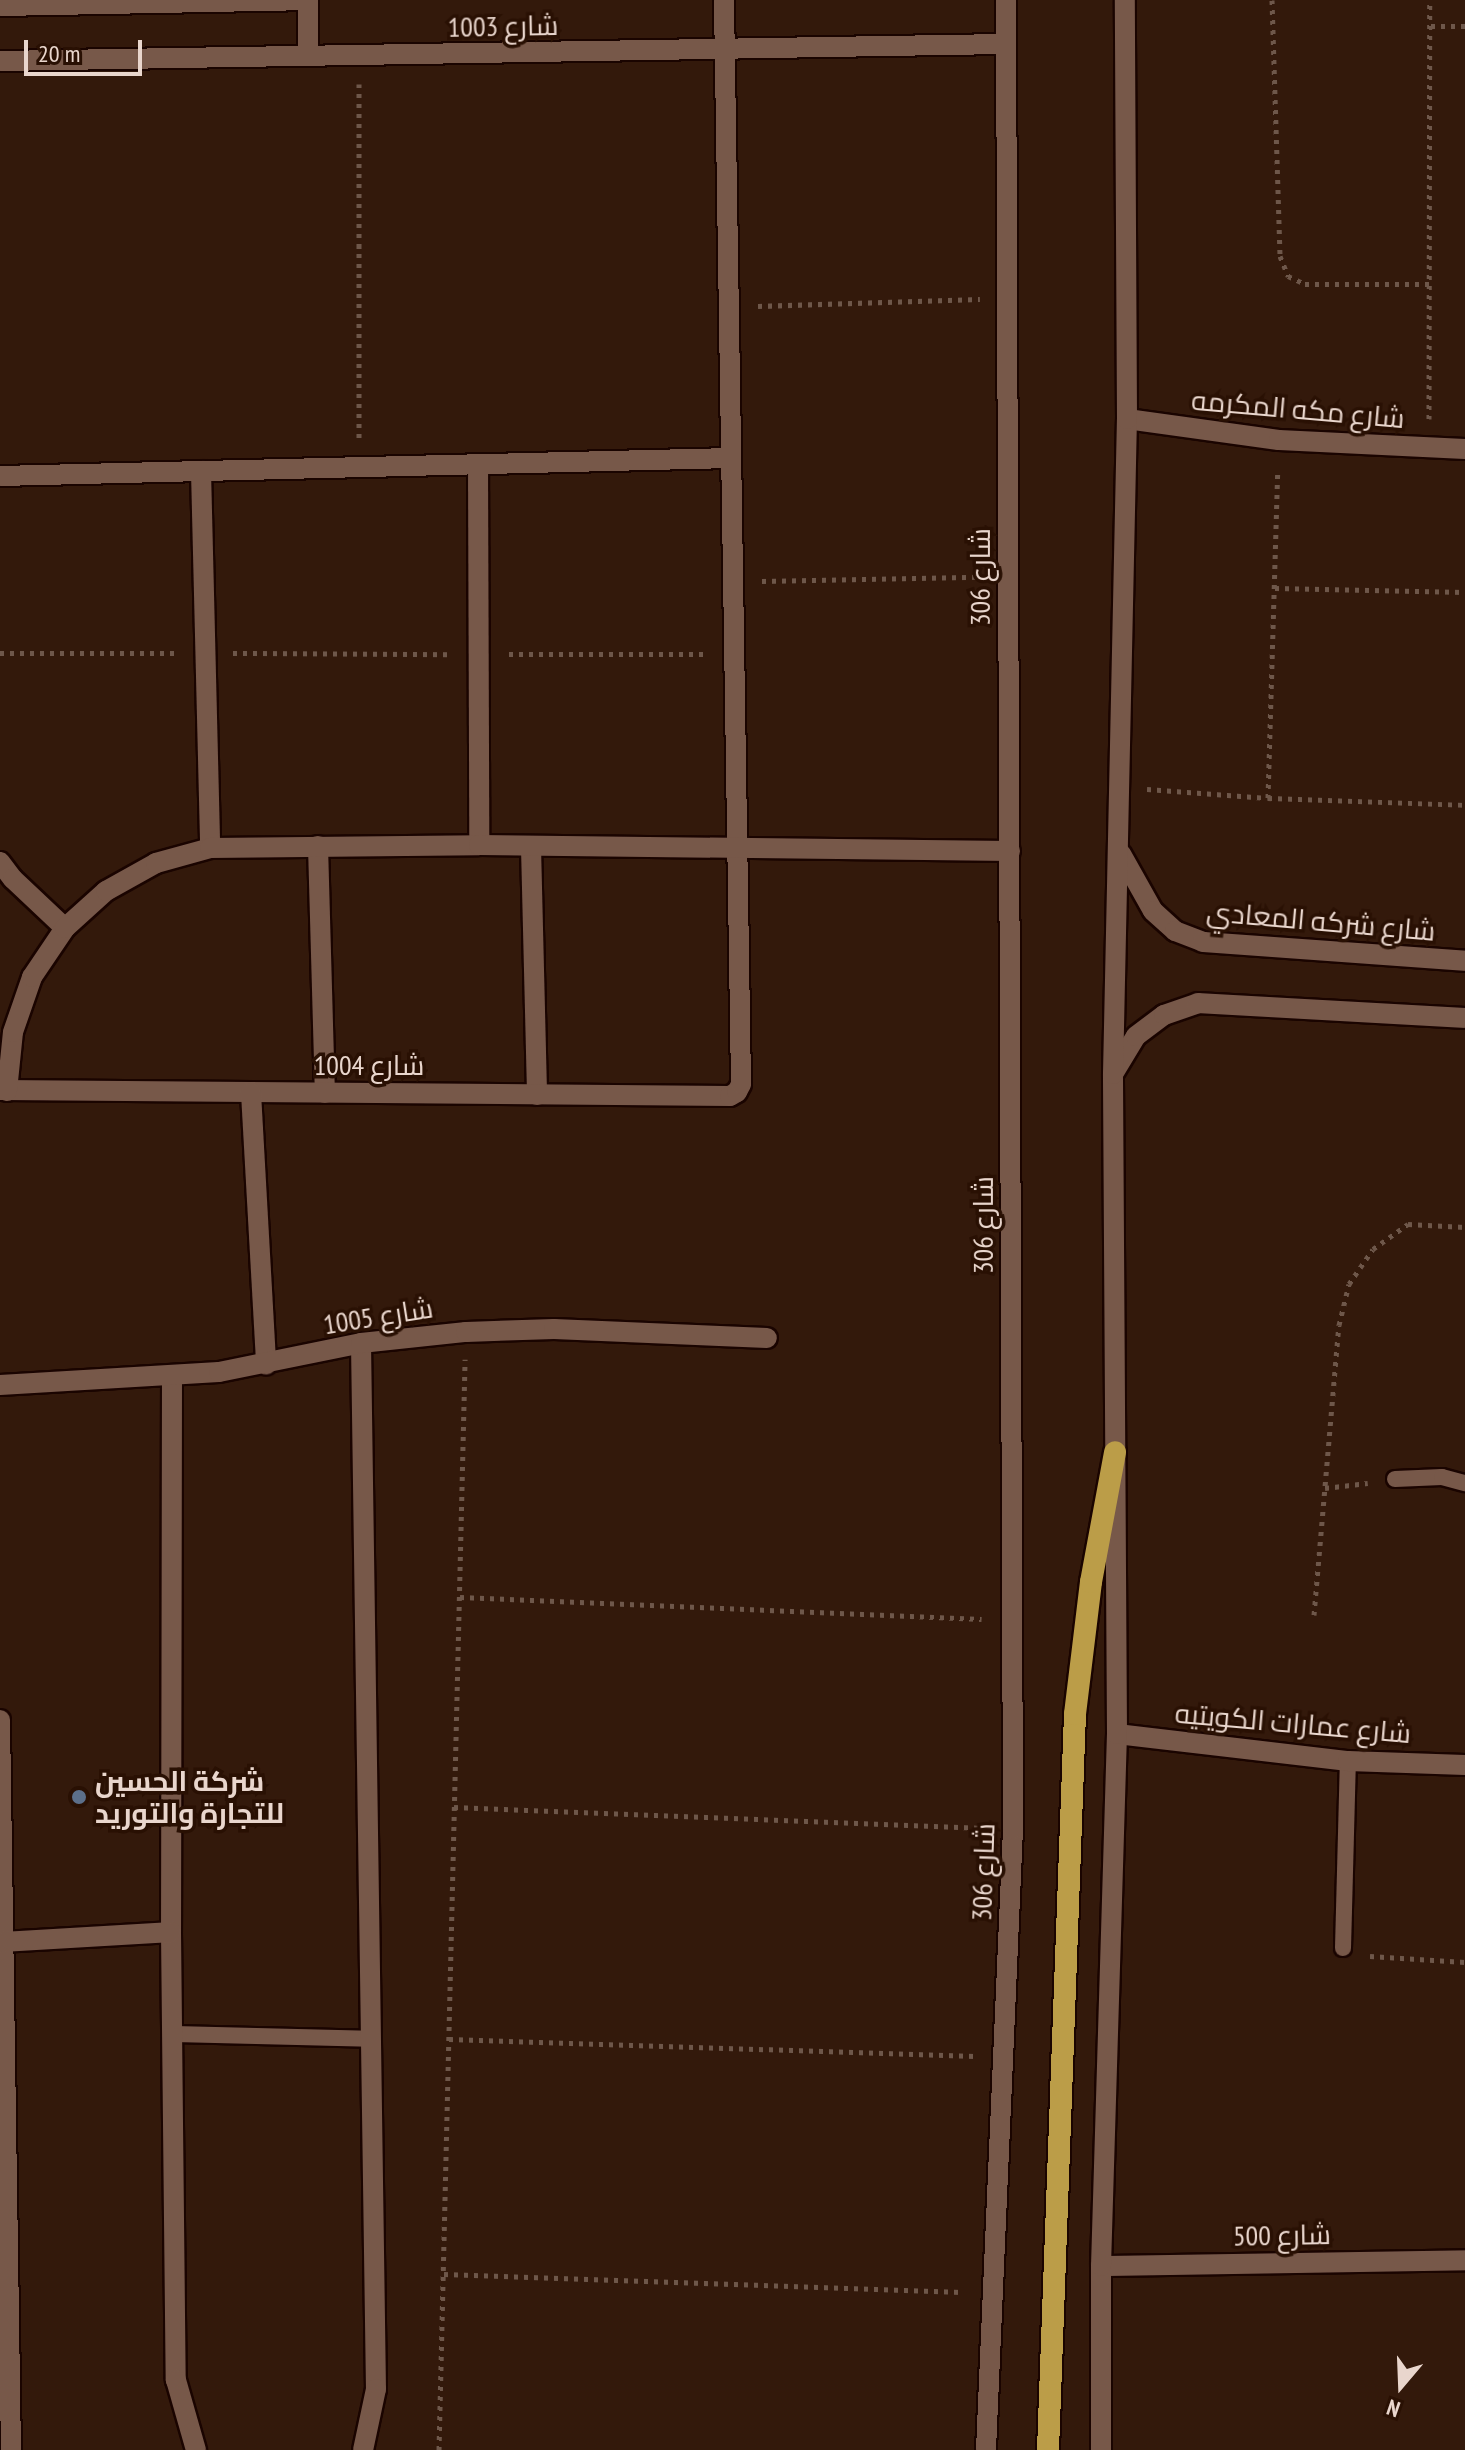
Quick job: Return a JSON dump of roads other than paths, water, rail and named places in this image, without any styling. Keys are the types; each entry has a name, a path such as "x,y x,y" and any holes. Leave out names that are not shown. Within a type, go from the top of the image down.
{"highway":[{"path":"1048,2450 1075,1714 1091,1582 1115,1452"}],"street":[{"path":"0,6 306,0 308,56"},
{"path":"724,0 737,847"},
{"name":"شارع 306","path":"986,2450 1013,1829 1006,0"},
{"path":"1101,2450 1101,2266 1117,1734 1113,1074 1127,419 1125,0"},
{"name":"شارع 1003","path":"0,61 1006,44"},
{"name":"شارع مكه المكرمه","path":"1127,419 1279,440 1465,449"},
{"path":"0,476 731,458"},
{"path":"478,464 479,845"},
{"path":"201,471 210,848"},
{"path":"4,1090 13,1032 32,977 65,928 106,891 156,863 210,848 479,845 1010,851"},
{"path":"318,846 325,1093"},
{"path":"531,847 537,1095"},
{"name":"شارع 1004","path":"4,1090 730,1096 737,1092 741,1084 737,847"},
{"name":"شارع شركه المعادي","path":"1120,852 1153,911 1175,931 1203,942 1465,961"},
{"path":"0,862 13,879 65,928"},
{"path":"1113,1074 1136,1036 1164,1015 1198,1003 1465,1018"},
{"path":"251,1093 266,1365"},
{"name":"شارع 1005","path":"0,1385 172,1375 266,1365 361,1343 466,1332 554,1329 767,1338"},
{"path":"361,1343 376,2389 363,2450"},
{"path":"172,1375 171,1932 176,2380 196,2450"},
{"path":"0,1720 11,2450"},
{"name":"شارع عمارات الكويتيه","path":"1117,1734 1348,1761 1465,1765"},
{"path":"3,1942 171,1932"},
{"name":"شارع 500","path":"1101,2266 1465,2260"}],"lane":[{"path":"1395,1479 1442,1477 1465,1483"},
{"path":"1343,1948 1348,1761"},
{"path":"172,2034 371,2039"}],"place":[{"name":"شركة الحسين للتجارة والتوريد","path":"79,1797"}]}
